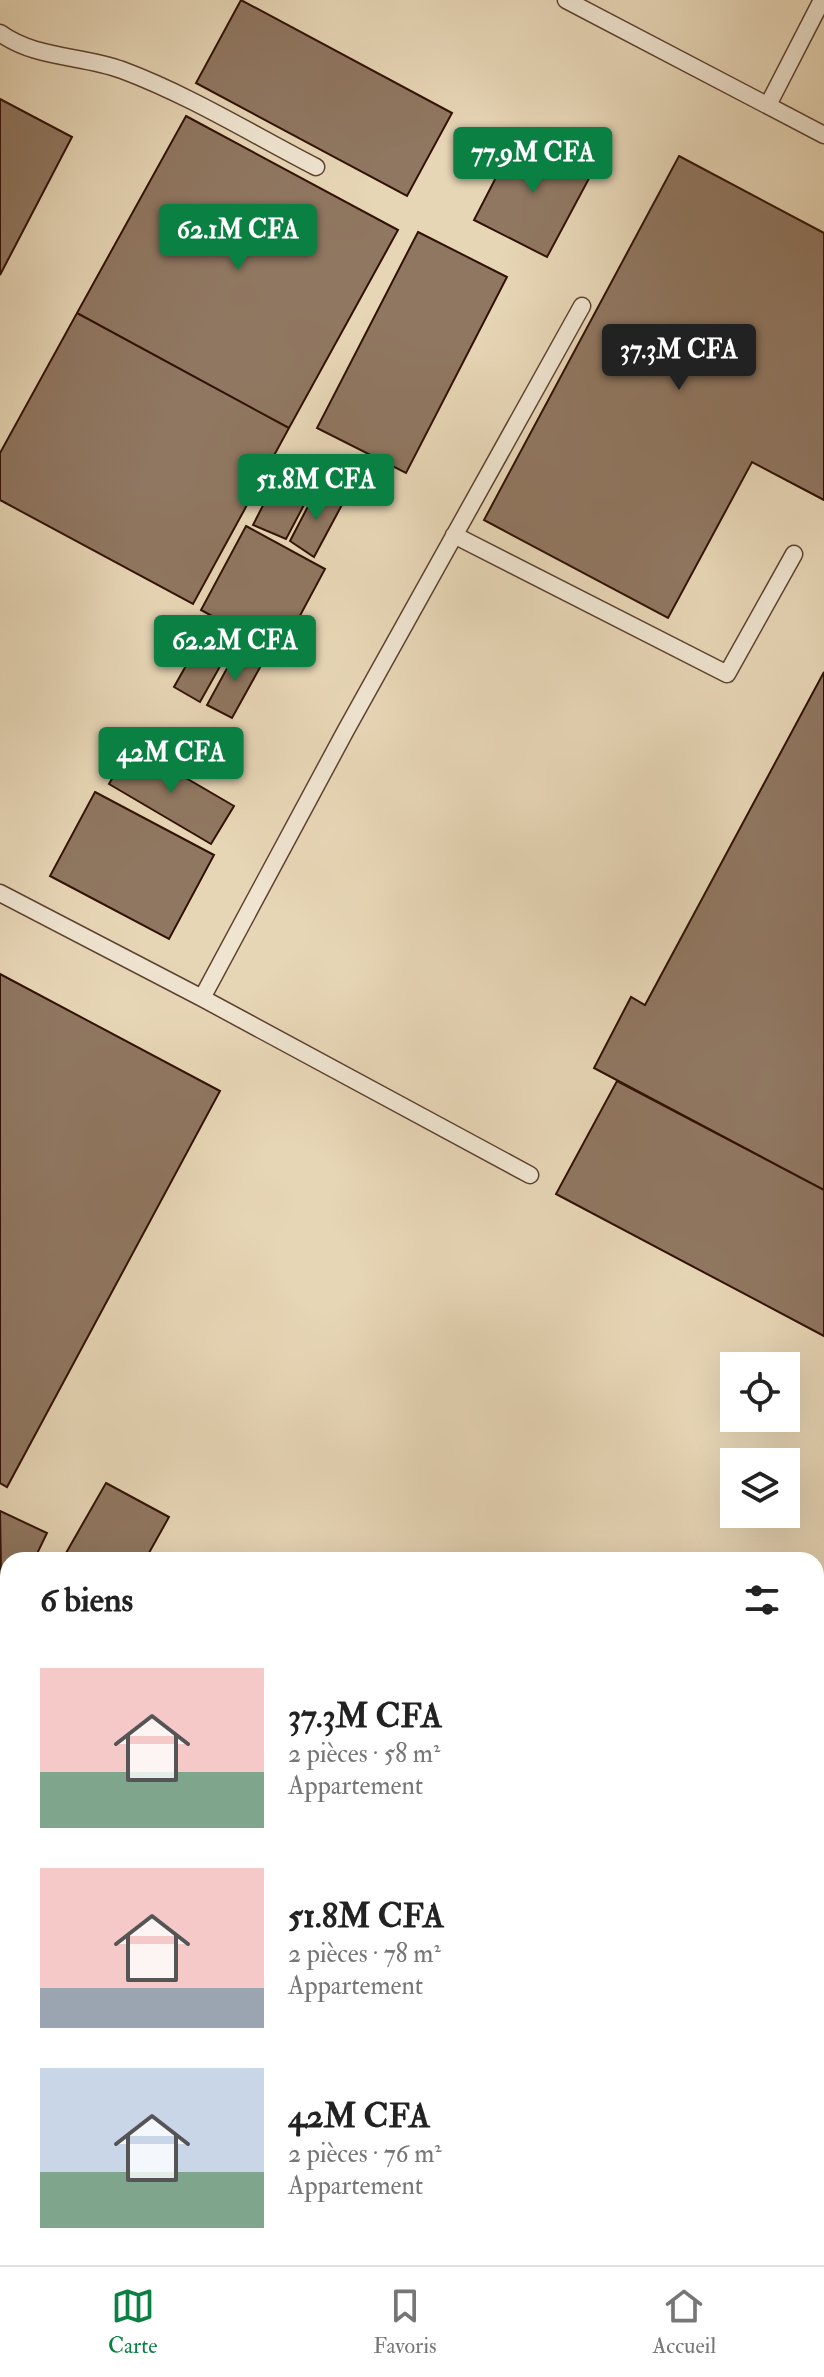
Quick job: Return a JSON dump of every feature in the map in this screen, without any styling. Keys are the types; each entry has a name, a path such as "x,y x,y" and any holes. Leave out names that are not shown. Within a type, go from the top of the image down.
{"lane":[{"path":"566,0 824,135"},
{"path":"768,105 822,0"},
{"path":"0,33 15,44 103,63 163,87 316,167"},
{"path":"202,998 582,306"},
{"path":"454,535 727,674 794,554"},
{"path":"0,893 530,1175"}],"building":[{"path":"241,0 452,113 407,196 196,83"},
{"path":"0,99 72,137 0,275"},
{"path":"186,116 398,230 289,428 77,313"},
{"path":"519,133 593,171 547,257 474,220"},
{"path":"679,156 824,233 824,500 752,462 668,618 484,520"},
{"path":"418,232 507,277 406,473 317,428"},
{"path":"77,313 289,428 193,604 0,500 0,453"},
{"path":"280,472 314,486 286,539 253,525"},
{"path":"317,489 344,501 314,557 290,541"},
{"path":"246,526 325,569 280,653 201,610"},
{"path":"206,630 232,645 200,702 174,687"},
{"path":"238,648 263,662 232,718 207,705"},
{"path":"824,672 824,1190 594,1068 631,997 645,1005"},
{"path":"131,746 234,806 211,844 109,784"},
{"path":"95,792 214,855 169,939 50,876"},
{"path":"0,974 220,1091 7,1487 0,1483"},
{"path":"617,1081 824,1190 824,1336 556,1194"},
{"path":"106,1483 169,1517 149,1552 67,1552"},
{"path":"0,1511 47,1533 38,1552 1,1552"}]}
